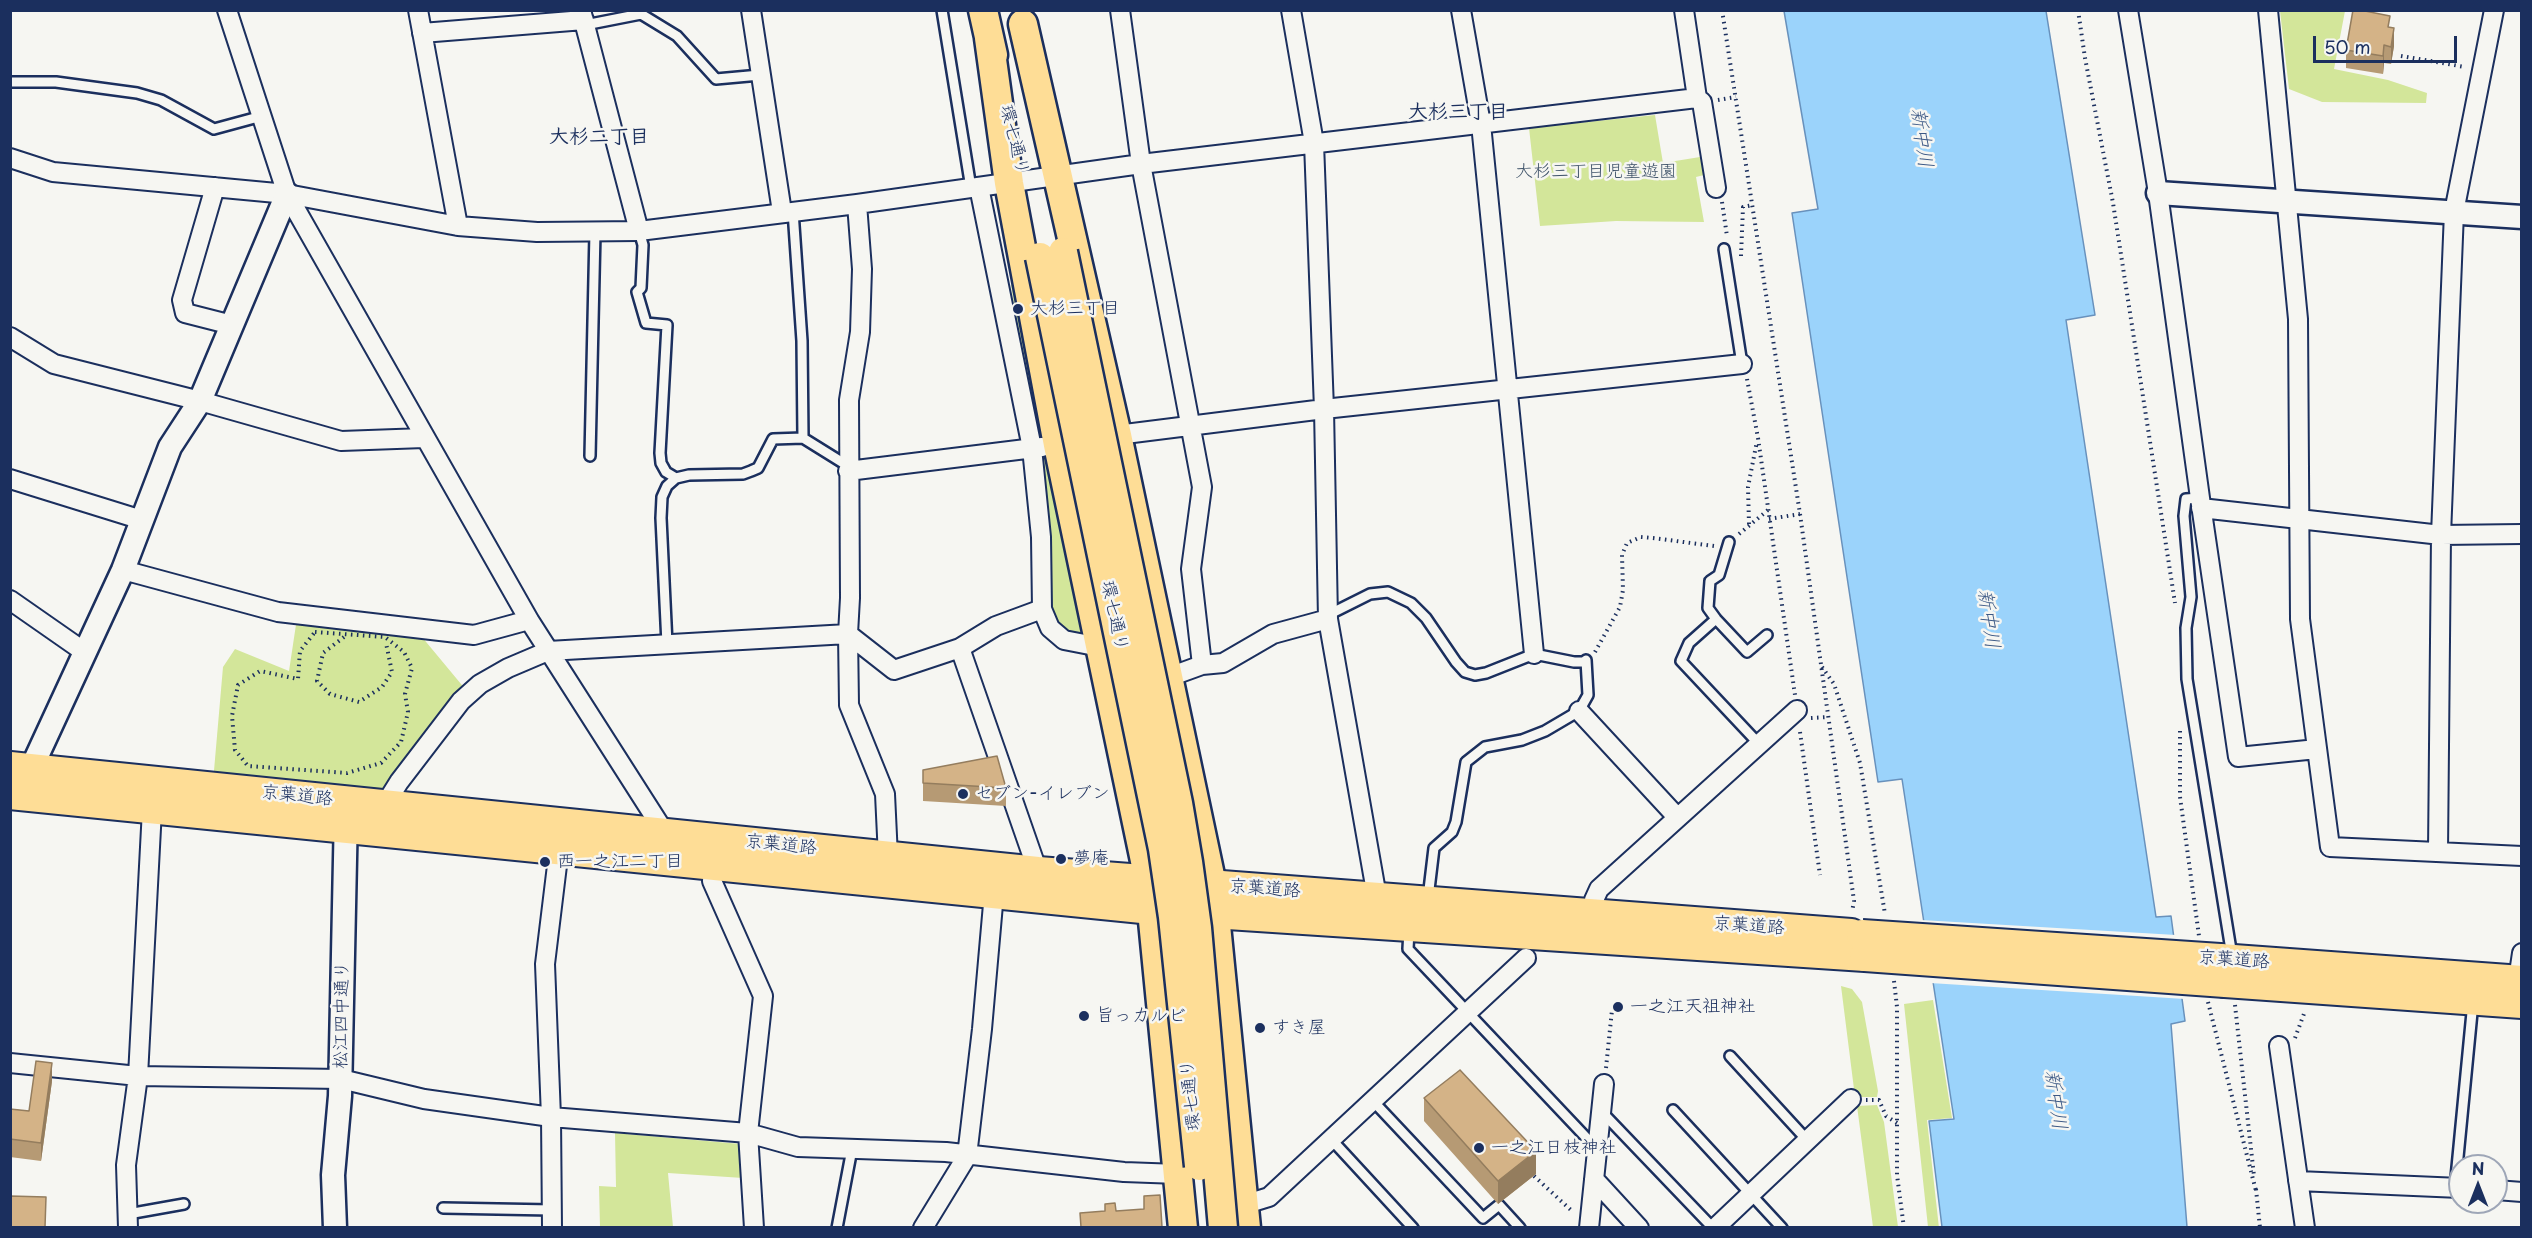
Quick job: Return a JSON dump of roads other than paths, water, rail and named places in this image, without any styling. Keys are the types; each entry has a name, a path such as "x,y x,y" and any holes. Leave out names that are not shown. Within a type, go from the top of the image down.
{"highway":[{"name":"京葉道路","path":"21,768 346,815 384,819 665,833 1038,872 1150,894"},
{"name":"京葉道路","path":"10,794 152,809 346,815"},
{"name":"京葉道路","path":"384,819 559,849 994,893 1150,894 1213,899 1409,926 1859,942"},
{"name":"京葉道路","path":"1213,899 1377,897 1594,914 1859,942 2220,973 2474,1000 2521,979"},
{"name":"京葉道路","path":"2220,973 2521,979"}],"main road":[{"path":"983,10 989,38 1118,435 1213,899 1244,1216"},
{"path":"1021,17 1035,179 1045,447 1100,647 1150,894 1183,1227"},
{"name":"環七通り","path":"1035,179 1186,850 1197,928 1224,1227"},
{"name":"環七通り","path":"1051,255 1163,849 1173,917 1204,1227"}],"street":[{"path":"227,10 287,194 530,621 665,833"},
{"path":"418,10 458,226"},
{"path":"751,10 760,75 787,211"},
{"path":"1120,10 1141,165 1202,487 1191,569 1202,665"},
{"path":"1291,10 1314,143 1324,409 1328,617 1377,897"},
{"path":"1461,10 1480,124 1534,654"},
{"path":"1684,10 1697,98 1702,102 1716,188"},
{"path":"2128,10 2158,193 2200,503 2238,757 2317,749"},
{"path":"2268,10 2298,319 2300,619 2330,847 2522,856"},
{"path":"2438,852 2441,535 2454,212 2494,10"},
{"path":"423,33 583,19 639,231"},
{"path":"10,158 53,172 287,194 458,226 537,232 639,231 1314,143 1697,98"},
{"path":"215,187 182,300 185,313 232,325"},
{"path":"975,188 1045,447 1041,537 1042,609 1050,628 1064,640 1100,647"},
{"path":"2158,193 2522,217"},
{"path":"21,768 86,653 123,570 170,447 201,401 287,194"},
{"path":"857,204 862,269 860,332 849,400 849,705 885,794 888,857"},
{"path":"10,337 54,364 201,401 340,441 424,438"},
{"path":"1118,435 1324,409 1742,364"},
{"path":"848,469 1045,447"},
{"path":"10,479 142,520"},
{"path":"2200,503 2300,520 2441,535 2522,534"},
{"path":"123,570 278,612 474,635 530,621"},
{"path":"10,600 86,653"},
{"path":"384,819 399,782 461,701 490,679 548,651 848,634 894,670 960,648 996,626 1042,609"},
{"path":"1169,677 1202,665 1223,663 1273,634 1328,617"},
{"path":"960,648 1038,872"},
{"path":"1594,914 1594,900 1599,890 1797,710"},
{"path":"1579,711 1677,817"},
{"path":"128,1221 126,1165 138,1076 152,809"},
{"name":"松江四中通り","path":"335,1227 333,1175 340,1079 346,815"},
{"path":"552,1219 545,963 559,849"},
{"path":"714,865 712,880 763,996 748,1133 754,1227"},
{"path":"923,1227 967,1156 982,1029 994,893"},
{"path":"1244,1216 1269,1197 1526,958"},
{"path":"2279,1046 2305,1227"},
{"path":"10,1063 138,1076 340,1079 424,1100 551,1117 748,1133 798,1147 946,1152 1124,1172 1178,1174"},
{"path":"1589,1227 1604,1084"},
{"path":"1714,1227 1851,1100"},
{"path":"1594,1179 1639,1227"},
{"path":"2298,1180 2448,1188"}],"lane":[{"path":"942,10 975,188"},
{"path":"583,19 641,14 677,36 716,79 760,75"},
{"path":"10,82 56,82 137,93 161,100 214,129 262,116"},
{"path":"787,211 802,341 803,438"},
{"path":"590,456 595,231"},
{"path":"639,231 643,245 641,288 638,292 646,323 667,325 660,453 661,463 666,472 676,478"},
{"path":"1724,249 1742,364"},
{"path":"667,644 661,518 662,497 667,486 676,478 689,475 743,474 758,468 773,439 803,438 848,469"},
{"path":"2200,503 2186,499 2184,516 2191,597 2186,628 2187,679 2220,973"},
{"path":"1729,542 1719,575 1710,581 1708,608 1747,652 1767,634"},
{"path":"1328,617 1370,594 1388,592 1410,603 1426,618 1465,672 1474,675 1486,674 1534,654 1574,662 1584,661 1588,694 1579,711 1522,740 1485,747 1466,762 1456,822 1452,832 1434,848 1428,901"},
{"path":"1716,619 1689,642 1681,661 1759,744"},
{"path":"1409,926 1408,948 1597,1149"},
{"path":"2461,1154 2474,1000"},
{"path":"1730,1056 1808,1140"},
{"path":"1372,1101 1483,1218 1499,1205 1520,1227"},
{"path":"1673,1110 1782,1227"},
{"path":"1601,1111 1714,1227"},
{"path":"1331,1139 1413,1227"},
{"path":"837,1227 852,1149"},
{"path":"128,1221 184,1204"},
{"path":"443,1208 552,1219"}],"water":[{"name":"新中川","path":"1784,11 2046,11 2095,315 2066,320 2156,917 2171,916 2185,1021 2171,1024 2187,1227 1942,1227 1929,1121 1954,1119 1902,779 1878,782 1792,213 1818,209"}],"place":[{"name":"大杉三丁目","path":"1018,309"},
{"name":"セブン-イレブン","path":"963,794"},
{"name":"夢庵","path":"1061,859"},
{"name":"西一之江二丁目","path":"545,862"},
{"name":"一之江天祖神社","path":"1618,1007"},
{"name":"旨っカルビ","path":"1084,1016"},
{"name":"すき屋","path":"1260,1028"},
{"name":"一之江日枝神社","path":"1479,1148"}],"district":[{"name":"大杉三丁目","path":"1458,112"},
{"name":"大杉二丁目","path":"599,137"}],"park label":[{"name":"大杉三丁目児童遊園","path":"1596,172"}]}
